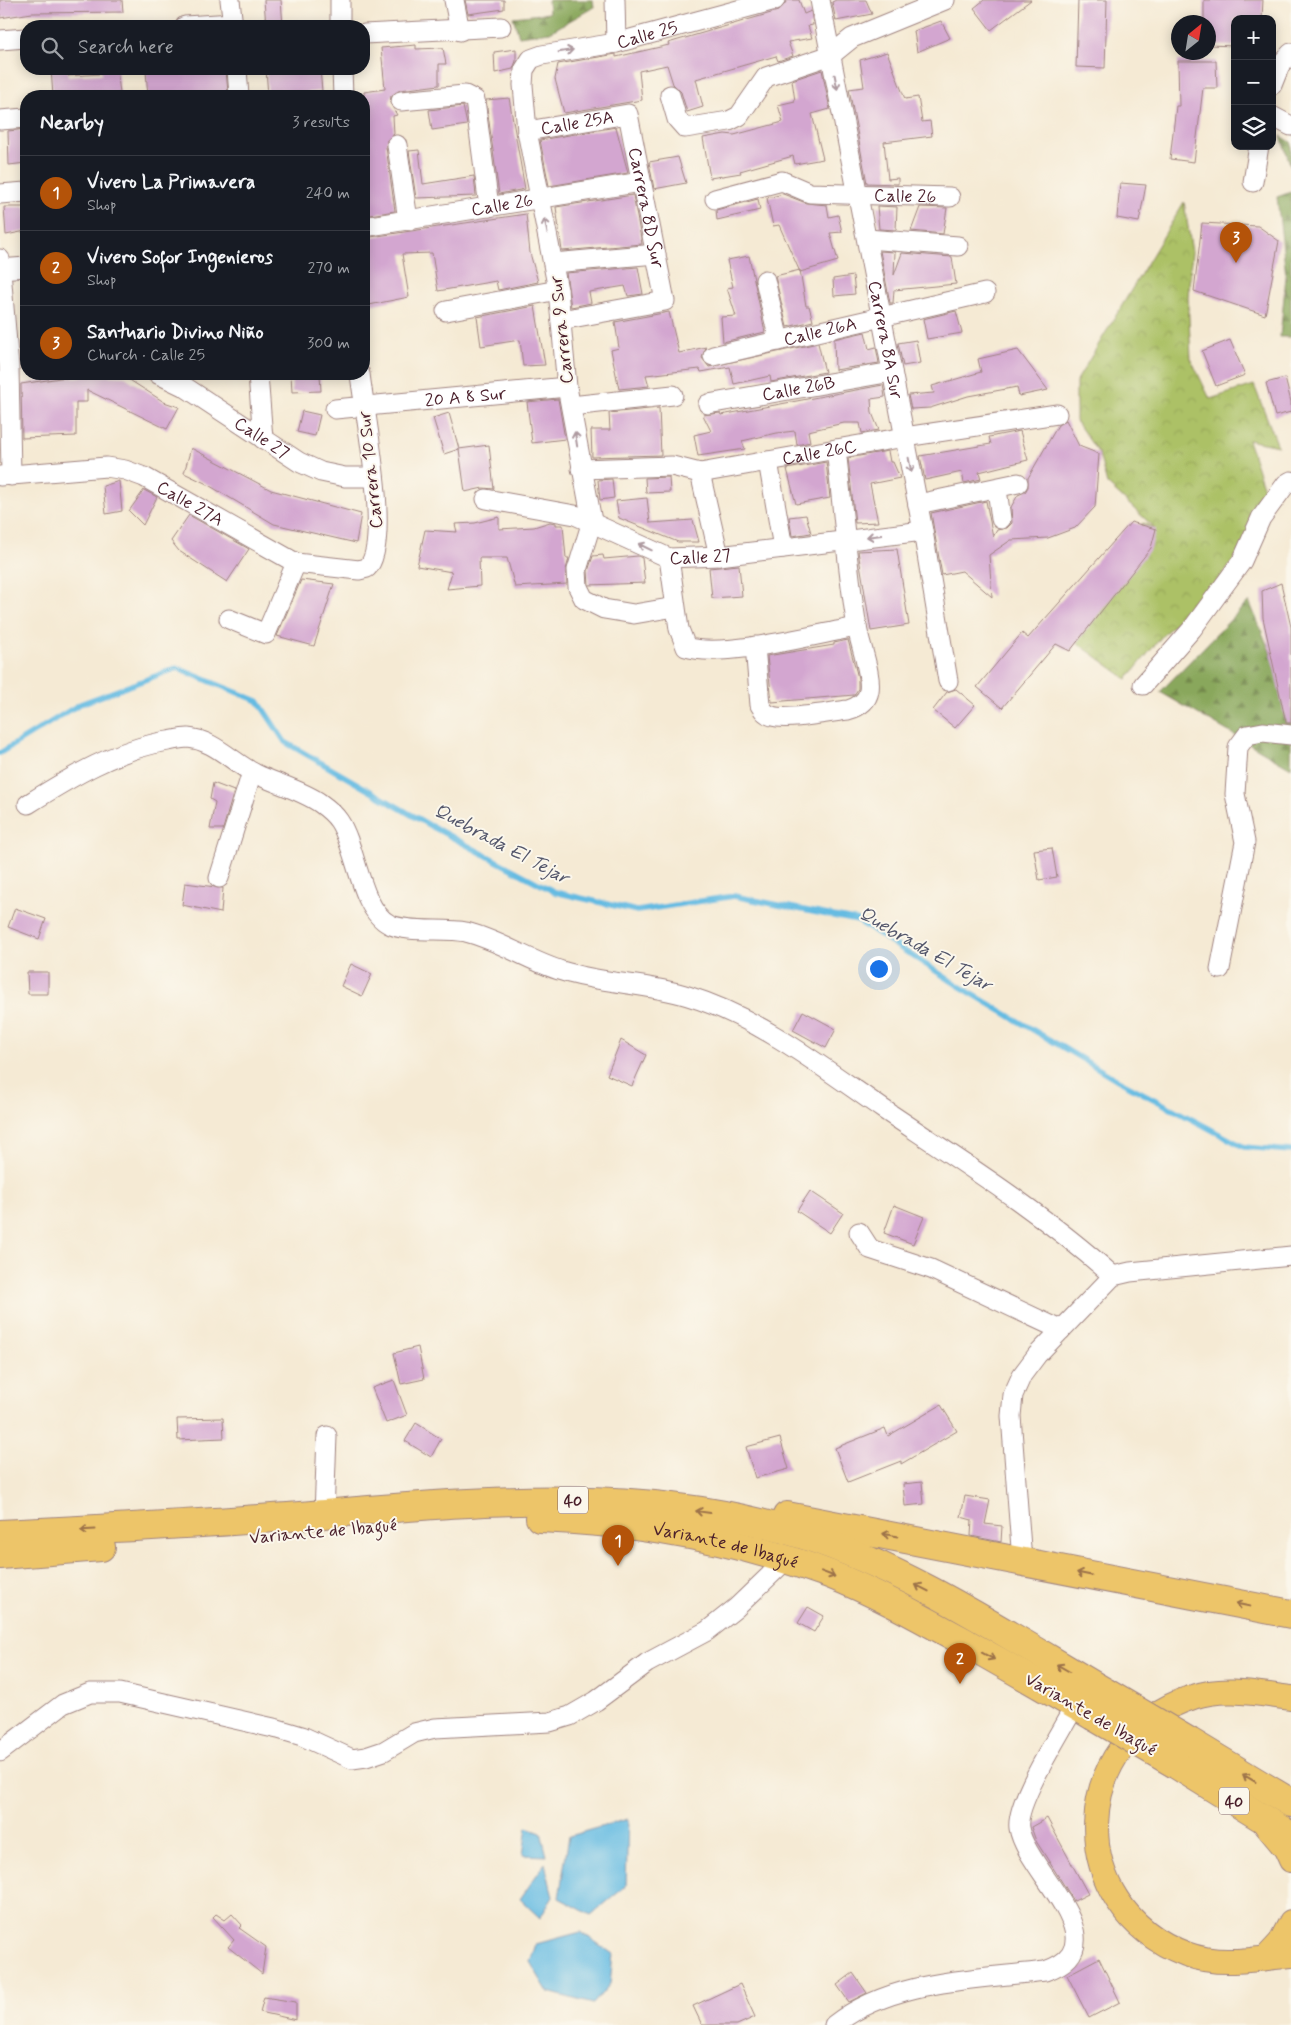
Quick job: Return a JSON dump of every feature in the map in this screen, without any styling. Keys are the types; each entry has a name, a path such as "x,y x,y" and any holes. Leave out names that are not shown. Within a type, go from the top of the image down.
{"highway":[{"name":"Variante de Ibagué","path":"0,1534 187,1525 487,1501 600,1500 730,1515 804,1536 884,1569 958,1607 1091,1704"},
{"path":"730,1515 763,1512 1291,1614"},
{"name":"Variante de Ibagué","path":"0,1555 502,1517 600,1520 700,1536 787,1559 831,1575 914,1614 1184,1753 1291,1803"},
{"name":"Variante de Ibagué","path":"1184,1753 1248,1809 1291,1836"}],"main road":[{"path":"1291,1698 1222,1692 1195,1696 1170,1705 1141,1725 1128,1737 1113,1759 1102,1783 1096,1809 1096,1835 1100,1861 1109,1886 1123,1908 1142,1928 1163,1943 1196,1956 1213,1960 1240,1962 1291,1955"},
{"path":"1248,1809 1275,1833 1291,1860"},
{"path":"1266,1958 1280,1943 1291,1922"}],"street":[{"path":"230,0 232,20"},
{"path":"340,0 340,20"},
{"path":"454,0 460,31"},
{"path":"615,0 616,43"},
{"name":"Calle 25","path":"524,70 531,59 542,55 616,43 774,0"},
{"name":"Carrera 8A Sur","path":"820,0 918,504 948,681"},
{"path":"670,95 677,119 685,128 729,121 740,116 766,77 831,55 852,38 945,0"},
{"path":"370,34 460,31 501,27"},
{"path":"0,40 20,38"},
{"path":"1276,75 1280,65 1291,53"},
{"name":"Carrera 9 Sur","path":"524,70 527,131 558,290 567,388 592,521"},
{"path":"237,75 239,90"},
{"path":"342,75 343,90"},
{"path":"401,102 465,95 475,100 489,208"},
{"name":"Calle 25A","path":"527,131 628,114"},
{"name":"Carrera 8D Sur","path":"561,320 665,301 628,114"},
{"path":"0,120 20,118"},
{"path":"1276,118 1291,126"},
{"path":"397,145 408,220"},
{"path":"1253,182 1258,150"},
{"name":"Calle 26","path":"715,199 782,181 807,192 857,192 950,197"},
{"name":"Calle 26","path":"370,226 641,182"},
{"path":"0,194 20,192"},
{"path":"866,239 958,246"},
{"path":"553,263 656,254"},
{"path":"6,476 12,367 0,266 20,267"},
{"path":"765,280 779,341"},
{"path":"446,311 558,290"},
{"name":"Calle 26A","path":"713,356 881,315 985,293"},
{"name":"Calle 26B","path":"708,404 892,372"},
{"path":"258,380 263,439"},
{"name":"Carrera 10 Sur","path":"361,380 374,478 376,548 371,564"},
{"name":"Calle 27","path":"184,381 263,439 299,462 321,472 345,477 374,478"},
{"name":"20 A 8 Sur","path":"363,406 567,388"},
{"path":"571,406 673,395"},
{"path":"335,409 363,406"},
{"name":"Calle 26C","path":"581,469 672,466 700,473 905,437 1056,414"},
{"path":"755,646 760,705 764,712 783,717 848,710 858,707 866,699 870,690 857,627 836,449"},
{"path":"768,462 783,548"},
{"name":"Calle 27A","path":"6,476 106,467 125,470 144,478 296,563 359,570 367,568 371,564"},
{"path":"700,473 719,556"},
{"path":"1144,685 1192,630 1242,561 1261,518 1286,484 1291,481"},
{"path":"918,504 1018,484"},
{"path":"997,489 1001,520"},
{"name":"Calle 27","path":"486,499 557,510 592,521 669,558 719,556 923,531"},
{"path":"592,521 577,570 578,588 584,599 604,609 634,614 675,607"},
{"path":"669,558 675,607 686,647 706,650 755,646 857,627"},
{"path":"229,619 266,634 296,563"},
{"path":"1220,968 1245,842 1235,794 1238,747 1247,735 1264,732 1291,735"},
{"path":"28,804 78,773 116,756 156,743 187,738 210,745 252,772 322,804 338,820 349,842 367,895 376,913 388,924 403,928 445,929 468,933 561,971 620,984 652,987 720,1008 755,1025 808,1058 983,1176 1082,1248 1113,1276"},
{"path":"219,878 252,772"},
{"path":"858,1232 870,1249 931,1269 1061,1330"},
{"path":"1022,1561 1011,1416 1013,1395 1022,1375 1061,1330 1113,1276 1130,1272 1291,1256"},
{"path":"324,1514 327,1436"},
{"path":"0,1752 63,1704 90,1693 120,1693 278,1729 302,1736 352,1759 384,1751 414,1733 435,1728 550,1722 570,1716 589,1705 647,1663 707,1631 736,1608 787,1559"},
{"path":"834,2025 878,2000 904,1990 934,1984 1045,1971 1061,1966 1071,1958 1076,1943 1074,1925 1024,1843 1019,1828 1022,1807 1091,1704"}],"green space":[{"path":"548,0 593,0 594,7 550,32 519,36 513,17 549,13"},
{"path":"1281,136 1291,142 1291,167"},
{"path":"1291,192 1291,337 1280,337 1286,276 1277,197"},
{"path":"1184,202 1192,252 1188,297 1191,359 1210,399 1254,385 1278,446 1248,440 1264,489 1246,542 1217,584 1163,635 1127,679 1058,629 1128,549 1143,523 1155,528 1107,484 1099,454 1076,421 1076,382"},
{"path":"1249,601 1291,702 1291,768 1160,692"}],"water":[{"path":"628,1819 626,1886 591,1915 559,1898 569,1836"},
{"path":"527,1827 541,1832 547,1856 523,1855"},
{"path":"545,1863 553,1897 540,1918 520,1899"},
{"path":"581,1932 613,1954 610,1984 593,2004 548,1992 530,1962 536,1944"}],"building":[{"path":"0,0 122,0 123,12 32,13 0,18"},
{"path":"264,0 281,0 283,20 266,20"},
{"path":"465,0 504,0 504,9 468,14"},
{"path":"788,0 799,0 804,14 811,11 813,25 808,26 812,38 788,42 793,56 778,61 776,56 696,79 703,107 687,112 681,92 673,84 667,65 639,71 642,100 564,113 555,79 558,64 616,54 616,57 669,45 668,43 778,11"},
{"path":"836,0 866,0 872,14 836,21 832,2"},
{"path":"984,0 1031,0 991,30 974,8"},
{"path":"1078,0 1107,0 1105,68 1076,67"},
{"path":"1204,0 1263,0 1262,15 1231,15 1231,46 1216,45 1216,15 1204,15"},
{"path":"941,21 950,38 917,52 914,31"},
{"path":"416,45 416,49 443,48 446,64 439,64 439,85 400,90 391,96 390,103 397,115 393,116 394,134 387,140 386,147 395,211 370,215 370,91 385,89 381,48"},
{"path":"516,49 516,61 513,69 495,73 494,52"},
{"path":"887,52 905,99 918,97 922,122 930,121 932,136 884,142 888,179 898,178 898,184 867,183 849,89 864,87 860,60"},
{"path":"1178,61 1216,61 1217,88 1203,88 1194,162 1170,159 1176,106 1179,106"},
{"path":"822,70 830,109 812,114 823,159 795,164 793,156 740,171 741,173 710,178 703,138 725,134 734,135 783,122 778,105 795,101 792,80"},
{"path":"51,75 118,75 120,90 53,90"},
{"path":"146,75 226,75 228,90 148,90"},
{"path":"266,75 321,75 322,90 268,90"},
{"path":"509,98 525,189 499,194 486,100"},
{"path":"463,106 467,125 432,130 429,110"},
{"path":"616,127 628,173 549,186 540,140"},
{"path":"20,130 20,164 9,165 8,131"},
{"path":"419,150 423,184 474,176 476,196 416,198 409,151"},
{"path":"678,157 686,183 654,189 649,162"},
{"path":"1120,183 1146,185 1139,222 1117,218"},
{"path":"783,194 806,203 827,205 829,217 838,215 842,232 830,233 838,261 800,272 779,225 773,226 767,198"},
{"path":"633,195 642,244 562,251 556,207"},
{"path":"758,199 760,210 717,220 716,210"},
{"path":"877,206 897,207 896,230 879,229"},
{"path":"4,207 20,207 20,232 6,235"},
{"path":"920,207 947,208 943,234 911,231"},
{"path":"526,214 530,253 538,282 498,290 496,281 438,291 432,253 402,254 409,297 370,305 370,237"},
{"path":"1202,223 1258,226 1279,241 1265,315 1194,291"},
{"path":"880,251 895,252 894,275 902,253 952,257 956,284 894,290 893,303 890,303"},
{"path":"749,256 765,332 723,342 721,317 736,316 727,288 733,287 727,260"},
{"path":"638,267 643,294 628,296 625,286 589,292 591,303 571,307 566,273"},
{"path":"800,270 806,306 809,306 813,321 787,327 775,276"},
{"path":"853,276 855,294 834,296 833,279"},
{"path":"535,306 545,365 523,366 520,340 481,346 477,317"},
{"path":"956,311 962,333 927,339 923,319"},
{"path":"669,312 679,353 706,347 702,358 709,367 818,343 825,372 771,382 770,376 734,384 730,367 701,372 700,369 646,375 649,386 619,389 611,350 619,348 615,322"},
{"path":"865,332 869,349 876,347 879,363 835,370 834,339"},
{"path":"916,340 920,363 903,366 898,343"},
{"path":"1230,340 1245,375 1216,386 1202,351"},
{"path":"1018,350 1048,390 1019,396 1017,387 968,396 930,408 911,409 908,395 934,393 932,386 981,372 978,359"},
{"path":"1285,378 1291,402 1291,412 1275,416 1266,383"},
{"path":"47,380 130,380 164,402 179,407 167,429 87,390 87,402 76,402 76,436 22,438 21,384"},
{"path":"291,380 320,380 321,391 292,392"},
{"path":"883,385 885,397 871,399 872,413 879,430 862,433 860,423 844,423 808,431 810,442 797,445 795,431 777,433 742,441 745,449 698,456 694,435 711,431 703,415 720,413 721,415"},
{"path":"558,399 565,439 532,443 527,402"},
{"path":"659,408 661,455 592,457 591,430 610,430 609,413"},
{"path":"302,411 320,415 315,436 297,432"},
{"path":"449,413 459,449 444,454 433,418"},
{"path":"1066,420 1079,446 1099,454 1095,507 1075,528 1048,538 1011,540 989,555 992,597 962,571 942,575 931,513 986,501 993,537 997,530 1007,528 1012,523 1011,507 1018,495 1025,492 1028,487 1028,478 1058,425"},
{"path":"1020,431 1028,460 979,472 981,479 964,483 962,472 925,480 920,456 991,444 989,437"},
{"path":"489,445 494,489 483,488 465,492 459,449"},
{"path":"191,448 271,490 361,514 356,543 274,524 205,483 184,473"},
{"path":"888,451 890,462 893,462 900,478 870,484 878,522 855,523 848,458"},
{"path":"826,462 830,498 796,504 787,469"},
{"path":"669,477 670,492 646,493 645,478"},
{"path":"612,479 614,498 600,500 598,480"},
{"path":"119,481 122,511 106,514 103,486"},
{"path":"144,490 157,497 143,525 129,511"},
{"path":"647,498 650,523 693,520 699,542 678,542 619,518 616,501"},
{"path":"189,515 249,549 227,582 179,551 171,541"},
{"path":"806,515 811,533 792,536 789,517"},
{"path":"499,517 499,529 534,527 550,522 556,523 556,525 563,525 566,558 569,558 566,570 567,584 515,587 507,558 479,558 480,586 447,589 452,572 417,566 425,530 457,532 455,524 475,523"},
{"path":"1131,522 1156,529 1151,548 1070,651 1056,644 1002,708 977,687 1022,633 1028,638"},
{"path":"897,549 909,625 871,631 858,551"},
{"path":"603,555 604,559 638,556 642,558 645,583 589,585 588,571 593,556"},
{"path":"739,565 742,596 712,598 709,568"},
{"path":"301,580 334,584 314,646 277,636"},
{"path":"1281,583 1291,627 1291,723 1286,723 1263,618 1262,591"},
{"path":"848,640 858,678 858,689 854,695 772,702 767,656 834,645 834,643"},
{"path":"956,689 975,705 955,728 933,710 947,692"},
{"path":"213,783 234,791 223,829 210,829 215,802 210,799"},
{"path":"1052,848 1057,877 1039,880 1034,850"},
{"path":"185,883 223,888 221,913 182,905"},
{"path":"15,908 46,919 39,939 8,927"},
{"path":"351,964 372,974 362,996 341,986"},
{"path":"27,972 48,972 48,994 28,994"},
{"path":"803,1011 836,1029 826,1048 793,1030"},
{"path":"621,1040 646,1055 632,1086 607,1075"},
{"path":"810,1191 843,1213 830,1233 797,1211"},
{"path":"894,1205 924,1217 913,1244 884,1233"},
{"path":"418,1347 424,1379 401,1384 394,1353"},
{"path":"394,1380 407,1415 386,1423 372,1388"},
{"path":"941,1405 957,1431 901,1464 901,1461 848,1482 835,1448 885,1428 888,1436"},
{"path":"223,1418 224,1438 178,1440 177,1419"},
{"path":"416,1423 441,1439 431,1457 405,1441"},
{"path":"780,1438 789,1469 755,1478 746,1447"},
{"path":"922,1482 924,1504 905,1506 903,1484"},
{"path":"965,1496 990,1500 985,1524 1002,1526 1001,1542 971,1536 972,1520 961,1517"},
{"path":"808,1607 824,1616 814,1632 798,1623"},
{"path":"1047,1818 1088,1894 1074,1901 1036,1841 1031,1827"},
{"path":"216,1914 225,1920 232,1914 242,1925 239,1928 266,1947 262,1974 228,1947 234,1940 213,1917"},
{"path":"1099,1958 1120,2002 1089,2018 1067,1975"},
{"path":"853,1973 867,1993 849,2002 837,1985"},
{"path":"740,1984 755,2017 737,2025 702,2025 693,2006"},
{"path":"264,1997 296,2002 296,2020 260,2012"}],"waterway":[{"name":"Quebrada El Tejar","path":"0,753 80,704 177,668 258,701 285,742 429,825 555,892 637,911 734,896 858,921 959,986 1116,1079 1244,1147 1291,1151"}],"place":[{"name":"Santuario Divino Niño","path":"1236,263"},
{"name":"Vivero La Primavera","path":"618,1566"},
{"name":"Vivero Sofor Ingenieros","path":"960,1684"}]}
